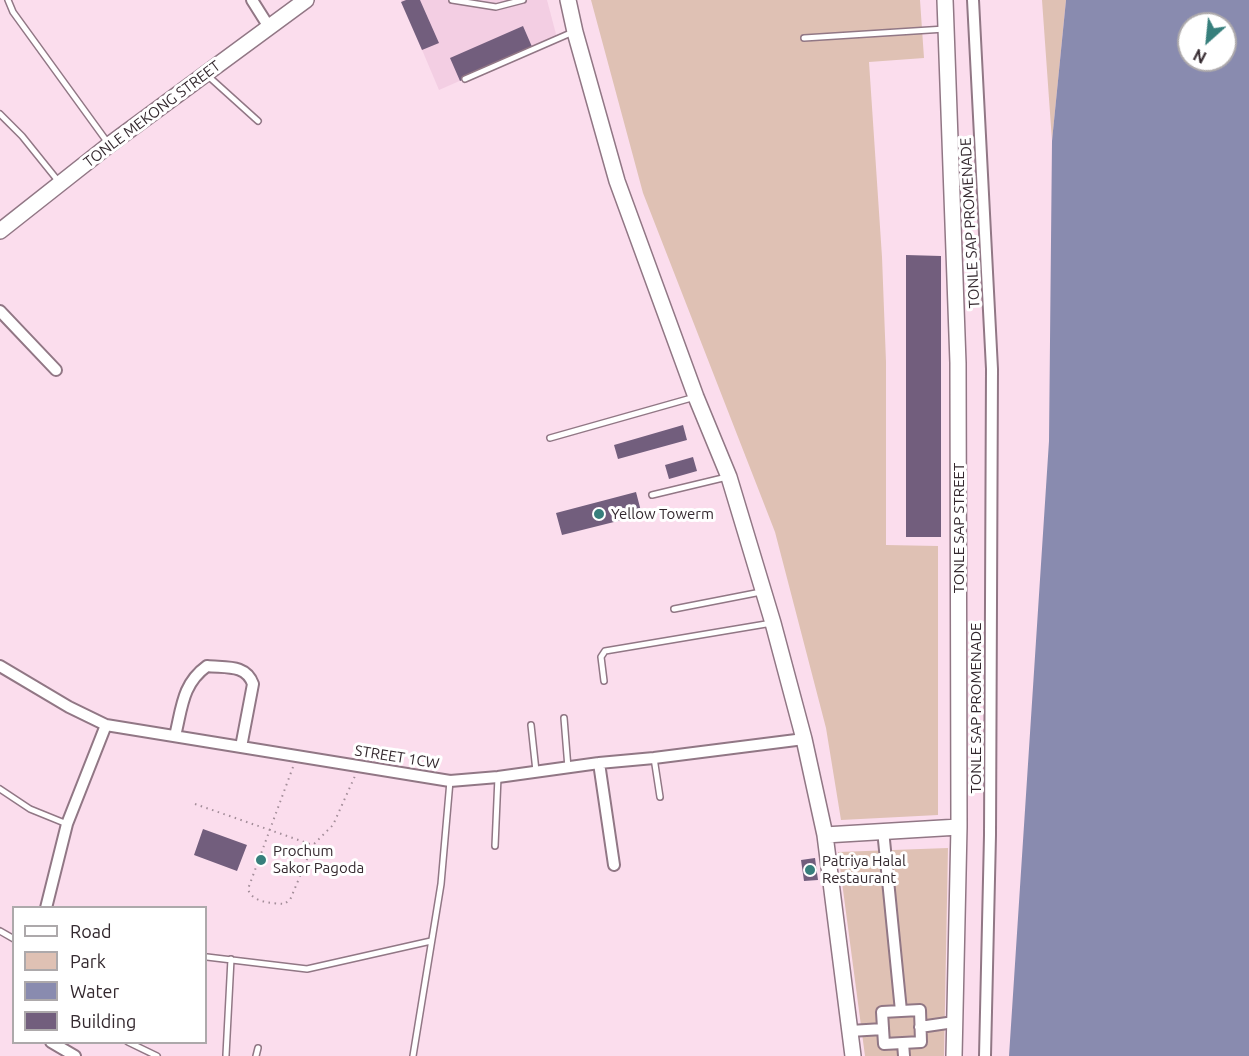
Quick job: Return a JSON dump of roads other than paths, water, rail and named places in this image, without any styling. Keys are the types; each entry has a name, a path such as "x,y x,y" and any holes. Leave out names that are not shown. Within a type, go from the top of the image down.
{"street":[{"path":"252,0 269,27"},
{"name":"TONLE MEKONG STREET","path":"0,231 109,145 306,0"},
{"path":"568,0 574,32 616,181 696,397 729,477 773,623 804,739 825,835 854,1056"},
{"name":"TONLE SAP STREET","path":"945,0 958,363 959,827 954,1056"},
{"name":"TONLE SAP PROMENADE","path":"973,0 992,369 990,823 985,1056"},
{"path":"0,311 56,370"},
{"name":"STREET 1CW","path":"0,666 69,708 106,725 450,781 536,773 599,763 804,739"},
{"path":"175,736 189,682 196,674 207,666 242,670 250,675 253,684 241,747"},
{"path":"47,906 67,825 106,725"},
{"path":"599,763 614,865"},
{"path":"825,835 959,827"},
{"path":"883,830 900,1011"},
{"path":"920,1010 921,1042 884,1044 882,1012 900,1011 920,1010"},
{"path":"920,1027 954,1022"},
{"path":"850,1031 883,1029"},
{"path":"903,1043 904,1056"},
{"path":"54,1044 75,1056"}],"lane":[{"path":"8,0 13,12 109,145"},
{"path":"452,0 496,7 523,0"},
{"path":"804,38 947,29"},
{"path":"465,79 574,32"},
{"path":"205,74 258,122"},
{"path":"0,114 22,136 60,183"},
{"path":"550,438 696,397"},
{"path":"652,495 729,477"},
{"path":"675,609 762,592"},
{"path":"604,681 601,657 605,651 773,623"},
{"path":"564,718 568,768"},
{"path":"531,724 536,773"},
{"path":"654,758 660,797"},
{"path":"495,846 498,777"},
{"path":"413,1056 441,884 450,781"},
{"path":"0,789 30,809 67,825"},
{"path":"207,957 307,969 431,941"},
{"path":"228,1056 231,959"},
{"path":"132,1044 157,1056"},
{"path":"256,1056 258,1048"}],"water":[{"path":"1066,0 1249,0 1249,1056 1009,1056 1049,441 1052,141"}],"place":[{"name":"Yellow Towerm","path":"599,514"},
{"name":"Prochum Sakor Pagoda","path":"261,860"},
{"name":"Patriya Halal Restaurant","path":"810,870"}]}
